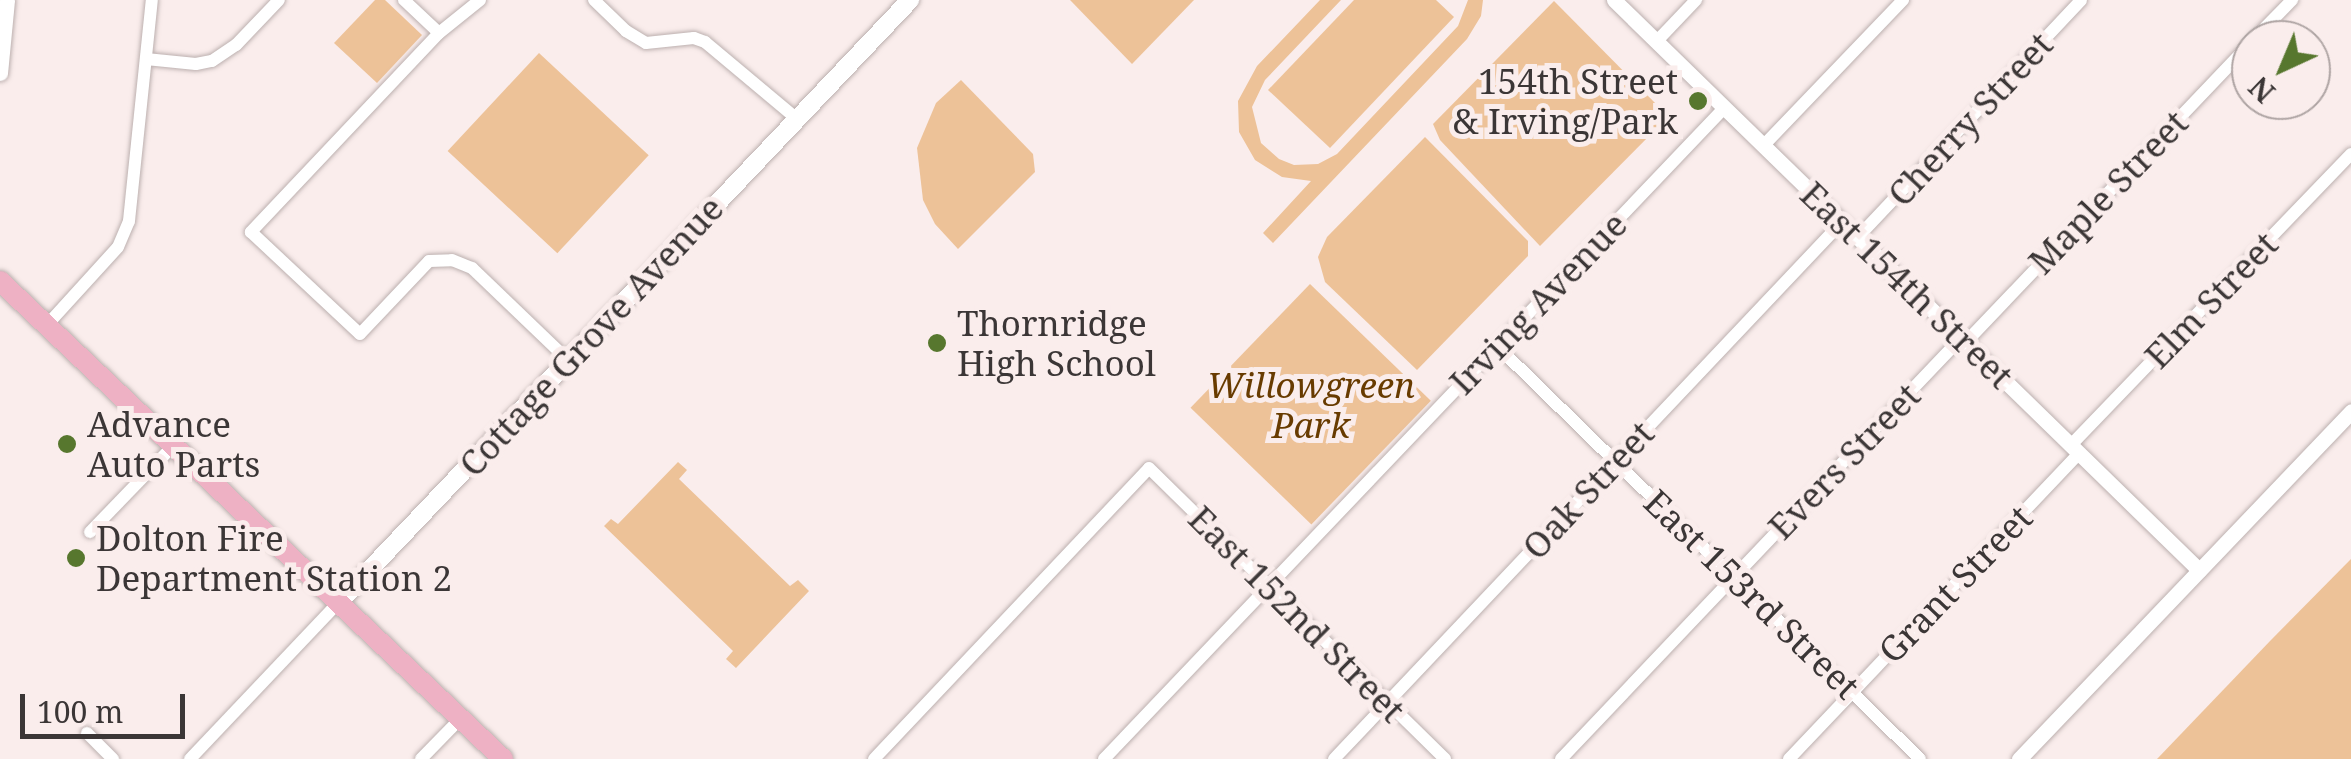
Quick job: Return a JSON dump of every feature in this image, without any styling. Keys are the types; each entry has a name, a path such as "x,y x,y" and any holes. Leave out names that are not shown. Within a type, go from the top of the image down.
{"main road":[{"name":"Cottage Grove Avenue","path":"339,602 910,0"},
{"path":"0,281 503,759"}],"street":[{"path":"0,74 7,0"},
{"path":"47,325 118,247 130,221 152,0"},
{"path":"146,58 196,64 212,61 236,45 279,0"},
{"path":"404,0 439,33"},
{"path":"480,0 439,33 251,232 360,334 429,261 452,260 472,268 568,360"},
{"path":"594,0 646,43 694,38 704,42 797,119"},
{"name":"East 154th Street","path":"1614,0 2199,570"},
{"path":"1656,42 1696,0"},
{"path":"1764,145 1903,0"},
{"name":"Cherry Street","path":"1858,237 2081,0"},
{"name":"Maple Street","path":"2272,20 2292,0"},
{"name":"Maple Street","path":"1963,340 2231,63"},
{"name":"Irving Avenue","path":"1104,759 1725,107"},
{"name":"Elm Street","path":"2075,449 2351,154"},
{"name":"Oak Street","path":"1334,759 1842,222"},
{"name":"Evers Street","path":"1561,759 1963,340"},
{"name":"East 153rd Street","path":"1498,346 1920,759"},
{"path":"2018,759 2351,411"},
{"path":"90,532 174,445"},
{"name":"Grant Street","path":"1788,759 2075,449"},
{"name":"East 152nd Street","path":"874,759 1149,468 1445,759"},
{"name":"Cottage Grove Avenue","path":"190,759 339,602"},
{"path":"421,759 460,718"},
{"path":"86,733 113,759"}],"green space":[{"path":"375,0 385,0 422,35 377,83 334,43"},
{"path":"1070,0 1194,0 1132,64"},
{"path":"1320,0 1341,0 1265,80 1252,107 1261,143 1279,159 1294,165 1318,164 1337,154 1458,26 1468,0 1483,0 1481,16 1467,39 1273,243 1263,233 1311,181 1282,177 1255,160 1239,132 1238,101 1257,66"},
{"path":"1354,0 1436,0 1454,17 1330,148 1268,90"},
{"path":"1554,1 1662,110 1662,123 1540,246 1440,140 1433,124"},
{"path":"539,53 649,155 557,253 448,151"},
{"path":"961,80 1033,154 1035,172 958,249 935,224 923,200 917,148 936,103"},
{"path":"1425,137 1528,241 1528,256 1417,370 1325,282 1318,257 1327,237"},
{"name":"Willowgreen Park","path":"1310,284 1431,401 1311,524 1191,408"},
{"path":"678,462 687,470 679,479 790,586 798,580 809,591 736,668 726,659 733,651 604,526 611,519 618,524"},
{"path":"2351,559 2351,759 2157,759 2271,640"}],"place":[{"name":"154th Street & Irving/Park","path":"1698,101"},
{"name":"Thornridge High School","path":"937,343"},
{"name":"Advance Auto Parts","path":"67,444"},
{"name":"Dolton Fire Department Station 2","path":"76,558"}]}
